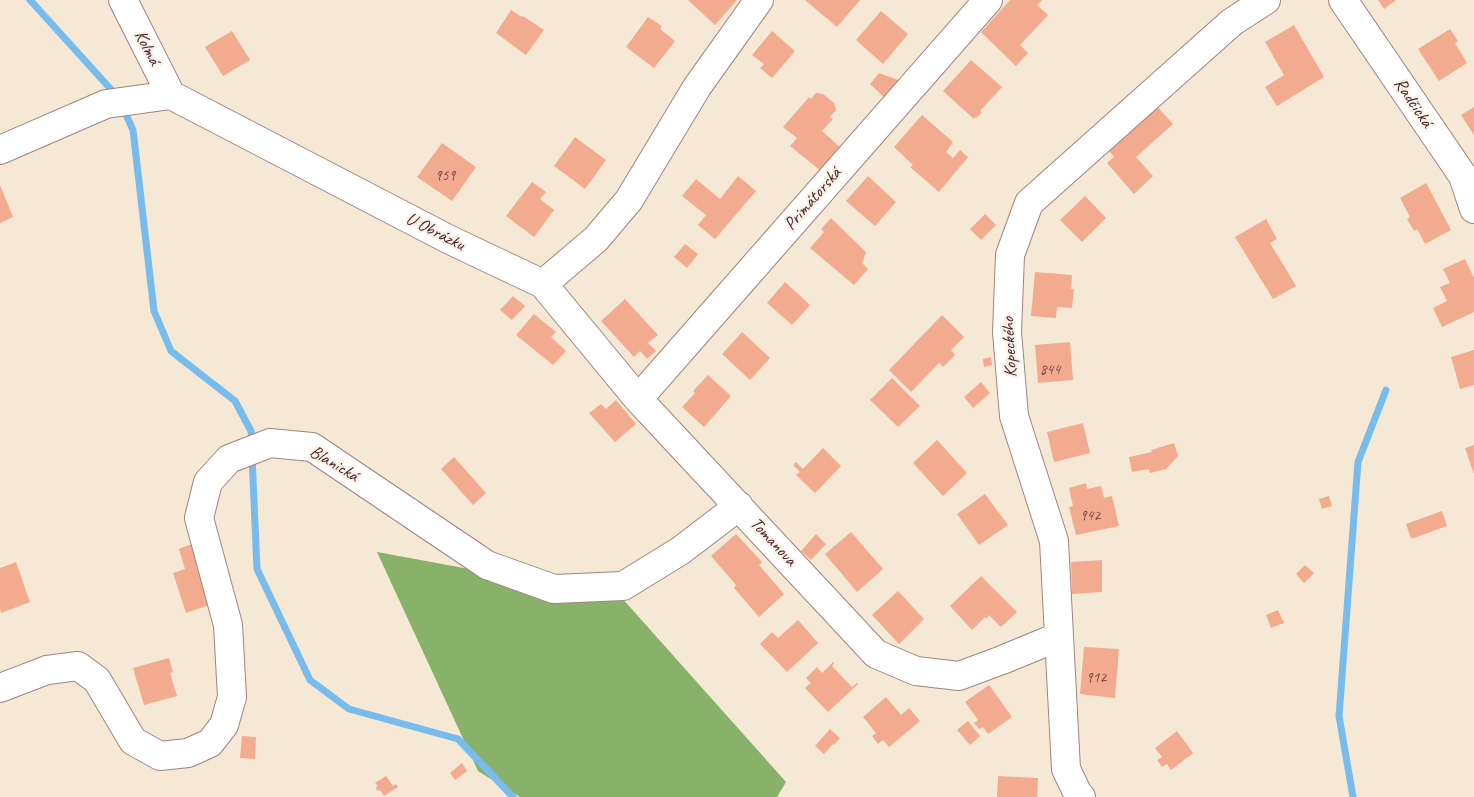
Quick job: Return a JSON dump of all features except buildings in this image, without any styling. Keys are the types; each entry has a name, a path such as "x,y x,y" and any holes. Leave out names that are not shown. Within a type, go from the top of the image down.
{"street":[{"name":"Kolmá","path":"123,0 171,95"},
{"path":"543,284 596,239 629,200 697,87 760,0"},
{"name":"Primátorská","path":"638,399 988,0"},
{"name":"Kopeckého","path":"1082,797 1077,792 1066,769 1054,541 1014,416 1007,332 1010,255 1029,203 1232,22 1266,0"},
{"name":"Radčická","path":"1343,0 1463,176 1474,210"},
{"path":"0,150 106,104 171,95"},
{"name":"U Obrázku","path":"171,95 450,240 543,284"},
{"name":"Tomanova","path":"543,284 638,399 876,654 916,671 959,676 1058,637"},
{"name":"Blanická","path":"0,688 47,670 78,666 98,680 134,741 160,756 188,753 210,743 224,724 232,697 228,625 199,518 208,482 229,459 270,442 312,447 487,565 554,588 623,586 680,551 739,506"}],"green space":[{"path":"377,552 621,597 786,782 777,797 520,797 478,771"}],"waterway":[{"path":"30,0 117,96"},
{"path":"123,108 133,130 154,311 171,351 235,401 251,431 252,445"},
{"path":"1353,797 1339,716 1358,462 1386,390"},
{"path":"252,456 257,569 310,680 349,709 458,739 513,797"}]}
